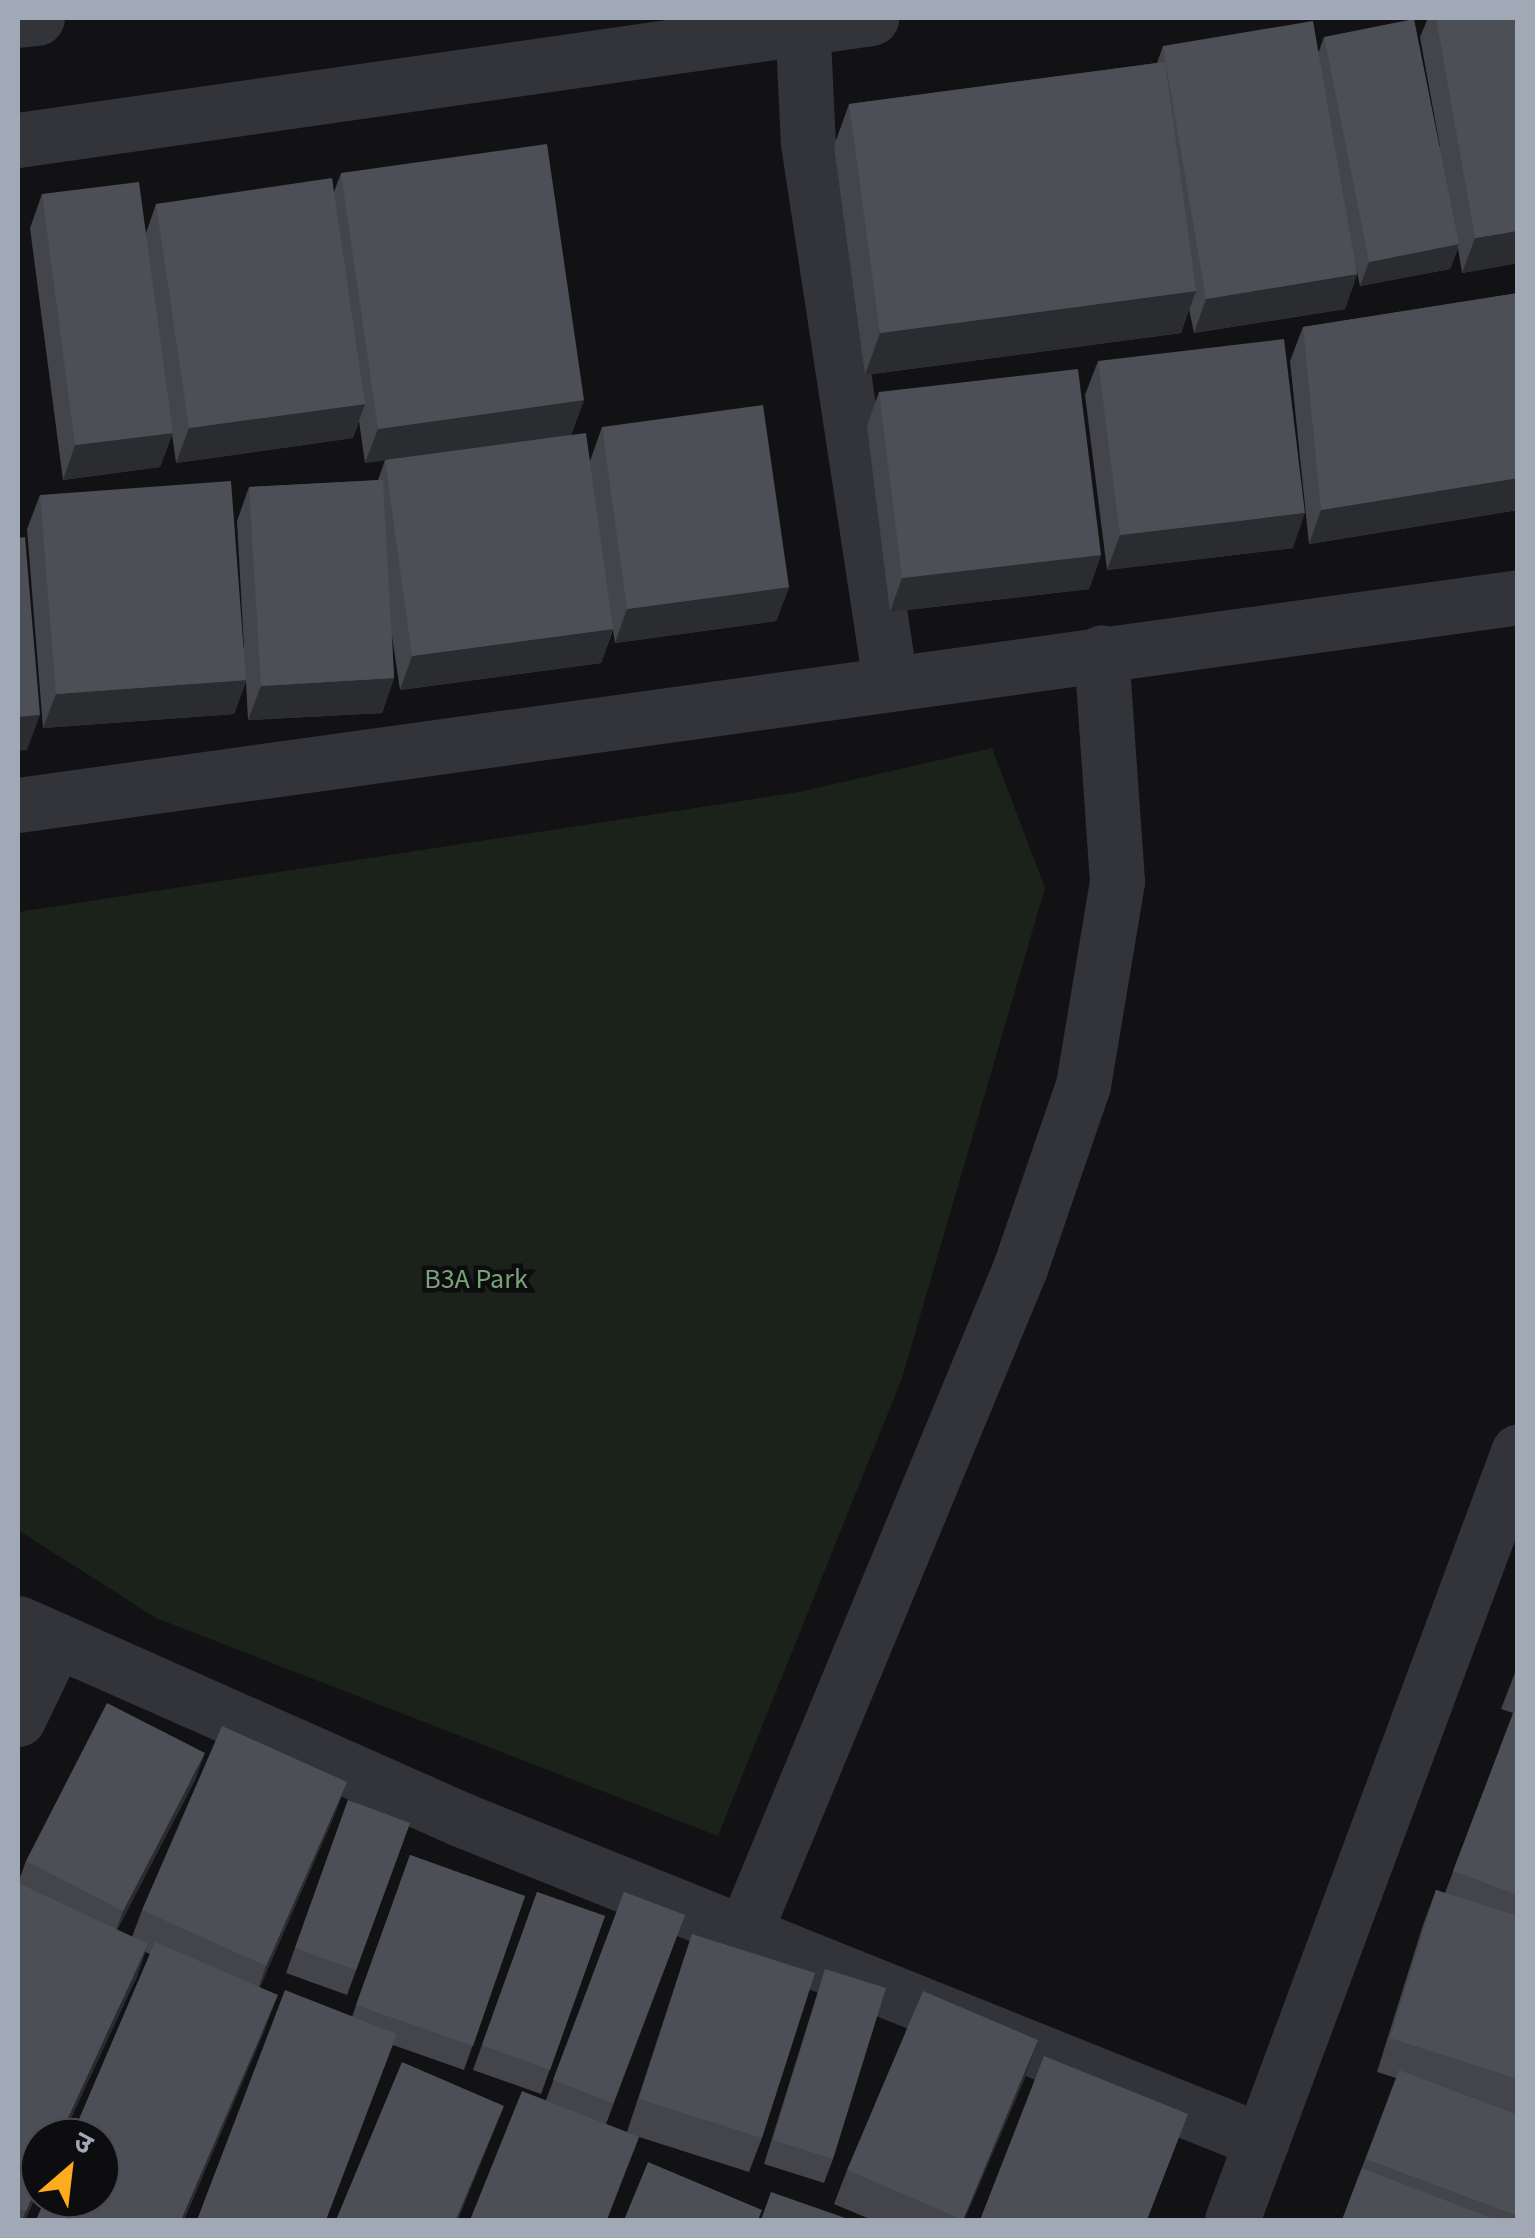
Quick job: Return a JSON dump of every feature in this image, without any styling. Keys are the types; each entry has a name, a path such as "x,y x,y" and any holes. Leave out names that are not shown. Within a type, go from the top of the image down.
{"street":[{"path":"18,20 37,18"},
{"path":"18,140 802,22 871,18"},
{"path":"802,22 808,143 890,682"},
{"path":"18,804 1518,597"},
{"path":"744,1933 1020,1268 1082,1085 1117,881 1101,654"},
{"path":"1232,2220 1518,1452"},
{"path":"18,1719 36,1632 460,1819 1262,2141"}],"green space":[{"name":"B3A Park","path":"992,748 1045,888 902,1378 718,1836 156,1618 18,1530 18,912 799,792"}],"building":[{"path":"1436,18 1518,18 1518,231 1475,238"},
{"path":"1414,19 1459,244 1369,262 1324,37"},
{"path":"1313,21 1357,274 1206,299 1163,46"},
{"path":"1165,62 1196,291 880,333 849,104"},
{"path":"547,144 584,400 378,429 341,173"},
{"path":"332,178 365,404 189,428 156,204"},
{"path":"139,182 173,433 75,445 42,194"},
{"path":"1518,293 1518,478 1321,510 1303,327"},
{"path":"1284,339 1305,513 1120,535 1098,361"},
{"path":"1078,369 1101,555 902,578 879,392"},
{"path":"763,405 789,587 627,609 602,427"},
{"path":"586,433 613,629 412,656 385,460"},
{"path":"383,480 394,678 261,686 249,487"},
{"path":"231,481 246,680 56,694 40,495"},
{"path":"25,537 40,715 18,717 18,538"},
{"path":"1518,1701 1518,1895 1453,1871"},
{"path":"107,1703 205,1753 123,1911 26,1861"},
{"path":"222,1726 347,1782 266,1966 142,1910"},
{"path":"348,1800 410,1823 356,1970 295,1948"},
{"path":"410,1855 525,1896 473,2046 356,2005"},
{"path":"18,1883 148,1944 68,2118 20,2118 18,2208"},
{"path":"1436,1890 1518,1916 1518,2079 1390,2038"},
{"path":"537,1892 605,1916 550,2070 482,2045"},
{"path":"624,1892 685,1915 613,2103 553,2080"},
{"path":"692,1934 815,1973 762,2138 639,2099"},
{"path":"155,1942 278,1995 181,2220 37,2219 120,2218 120,2118 80,2118"},
{"path":"825,1969 886,1988 833,2159 773,2140"},
{"path":"285,1990 397,2034 326,2220 197,2220"},
{"path":"923,1991 1038,2040 963,2220 847,2170"},
{"path":"1044,2056 1188,2114 1147,2220 980,2220"},
{"path":"402,2062 504,2106 456,2220 336,2220"},
{"path":"1399,2070 1518,2115 1518,2216 1366,2159"},
{"path":"522,2091 639,2137 606,2220 470,2220"},
{"path":"648,2162 762,2210 758,2220 624,2220"},
{"path":"1362,2168 1496,2220 1342,2220"},
{"path":"771,2192 851,2220 761,2220"}]}
